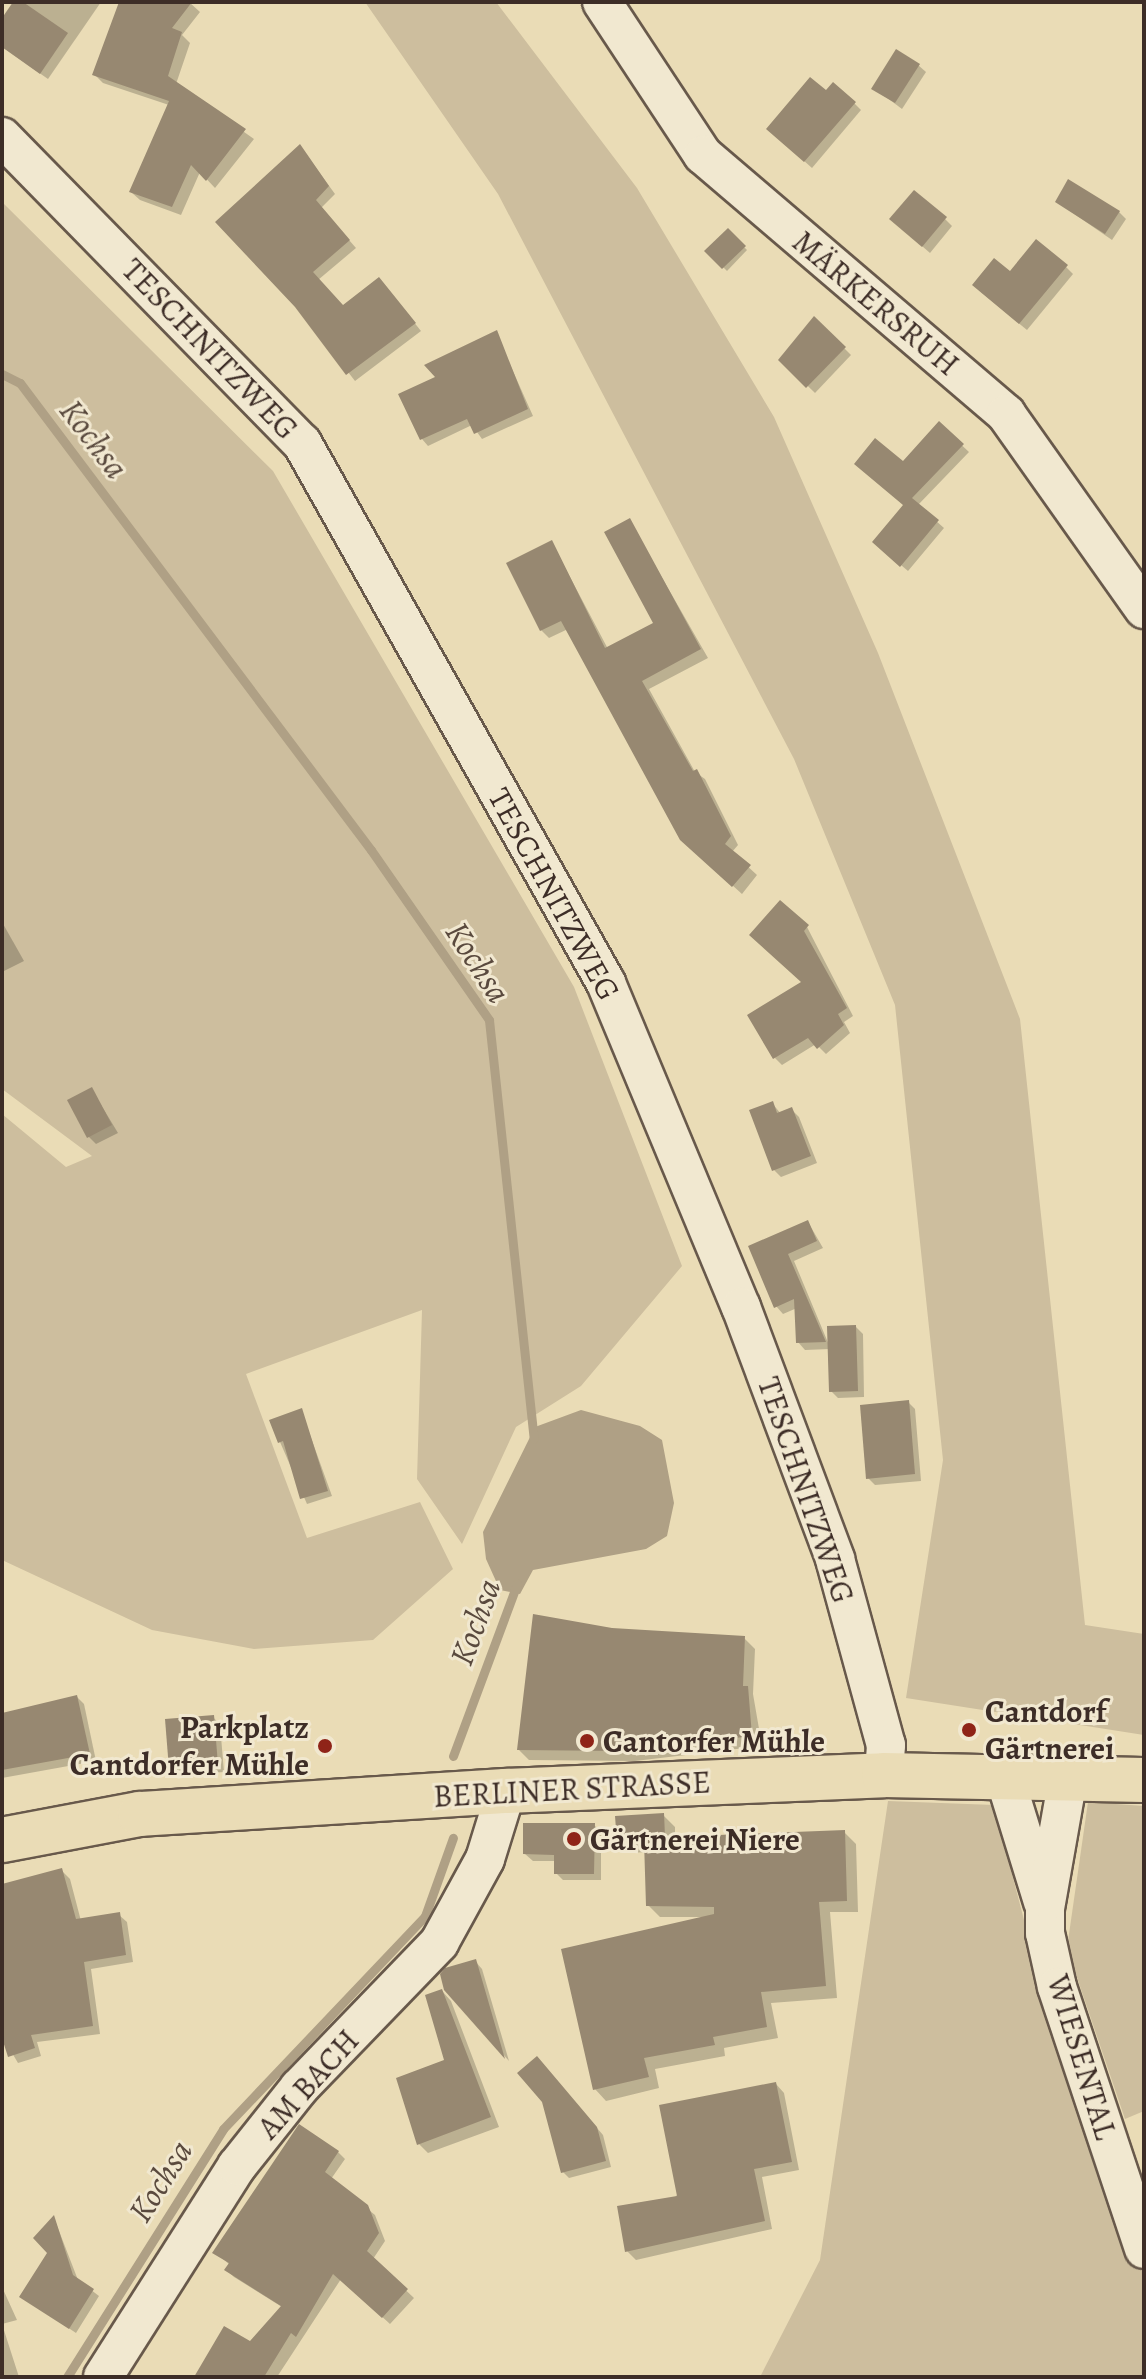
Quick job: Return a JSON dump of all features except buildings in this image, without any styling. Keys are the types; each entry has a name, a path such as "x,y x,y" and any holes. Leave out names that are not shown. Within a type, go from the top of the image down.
{"main road":[{"name":"BERLINER STRASSE","path":"2,1840 140,1814 506,1791 884,1775 1144,1780"}],"street":[{"name":"MÄRKERSRUH","path":"602,2 703,155 1006,414 1144,609"},
{"name":"TESCHNITZWEG","path":"2,137 302,443 606,983 741,1307 835,1559 886,1745 884,1775"},
{"name":"WIESENTAL","path":"1004,1775 1045,1908 1057,1987 1144,2249"},
{"name":"WIESENTAL","path":"1045,1908 1068,1778"},
{"name":"AM BACH","path":"103,2377 237,2166 299,2088 439,1943 485,1859 506,1791"}],"shaded area":[{"path":"365,2 496,2 637,188 774,417 878,653 1020,1019 1085,1625 1144,1634 1144,1735 906,1698 943,1460 895,1005 794,759 498,194"},
{"path":"2,202 273,471 574,987 682,1266 581,1386 516,1427 462,1544 417,1479 422,1310 246,1374 307,1538 420,1502 453,1569 373,1640 254,1649 152,1630 2,1560 2,1114 66,1167 92,1156 2,1089"},
{"path":"581,1410 640,1426 662,1440 674,1503 667,1536 646,1549 533,1570 520,1594 500,1590 486,1559 483,1532 535,1427"},
{"path":"888,1801 994,1805 1041,1985 1144,2270 1144,2377 760,2377 820,2260"},
{"path":"1088,1802 1144,1806 1144,2111 1125,2119 1067,1948"}],"waterway":[{"name":"Kochsa","path":"2,374 20,383 371,850 489,1020 534,1439"},
{"name":"Kochsa","path":"453,1756 517,1584"},
{"name":"Kochsa","path":"67,2377 223,2129 425,1916 453,1838"}],"place":[{"name":"Cantdorf Gärtnerei","path":"969,1730"},
{"name":"Cantorfer Mühle","path":"587,1741"},
{"name":"Parkplatz Cantdorfer Mühle","path":"325,1746"},
{"name":"Gärtnerei Niere","path":"574,1839"}]}
